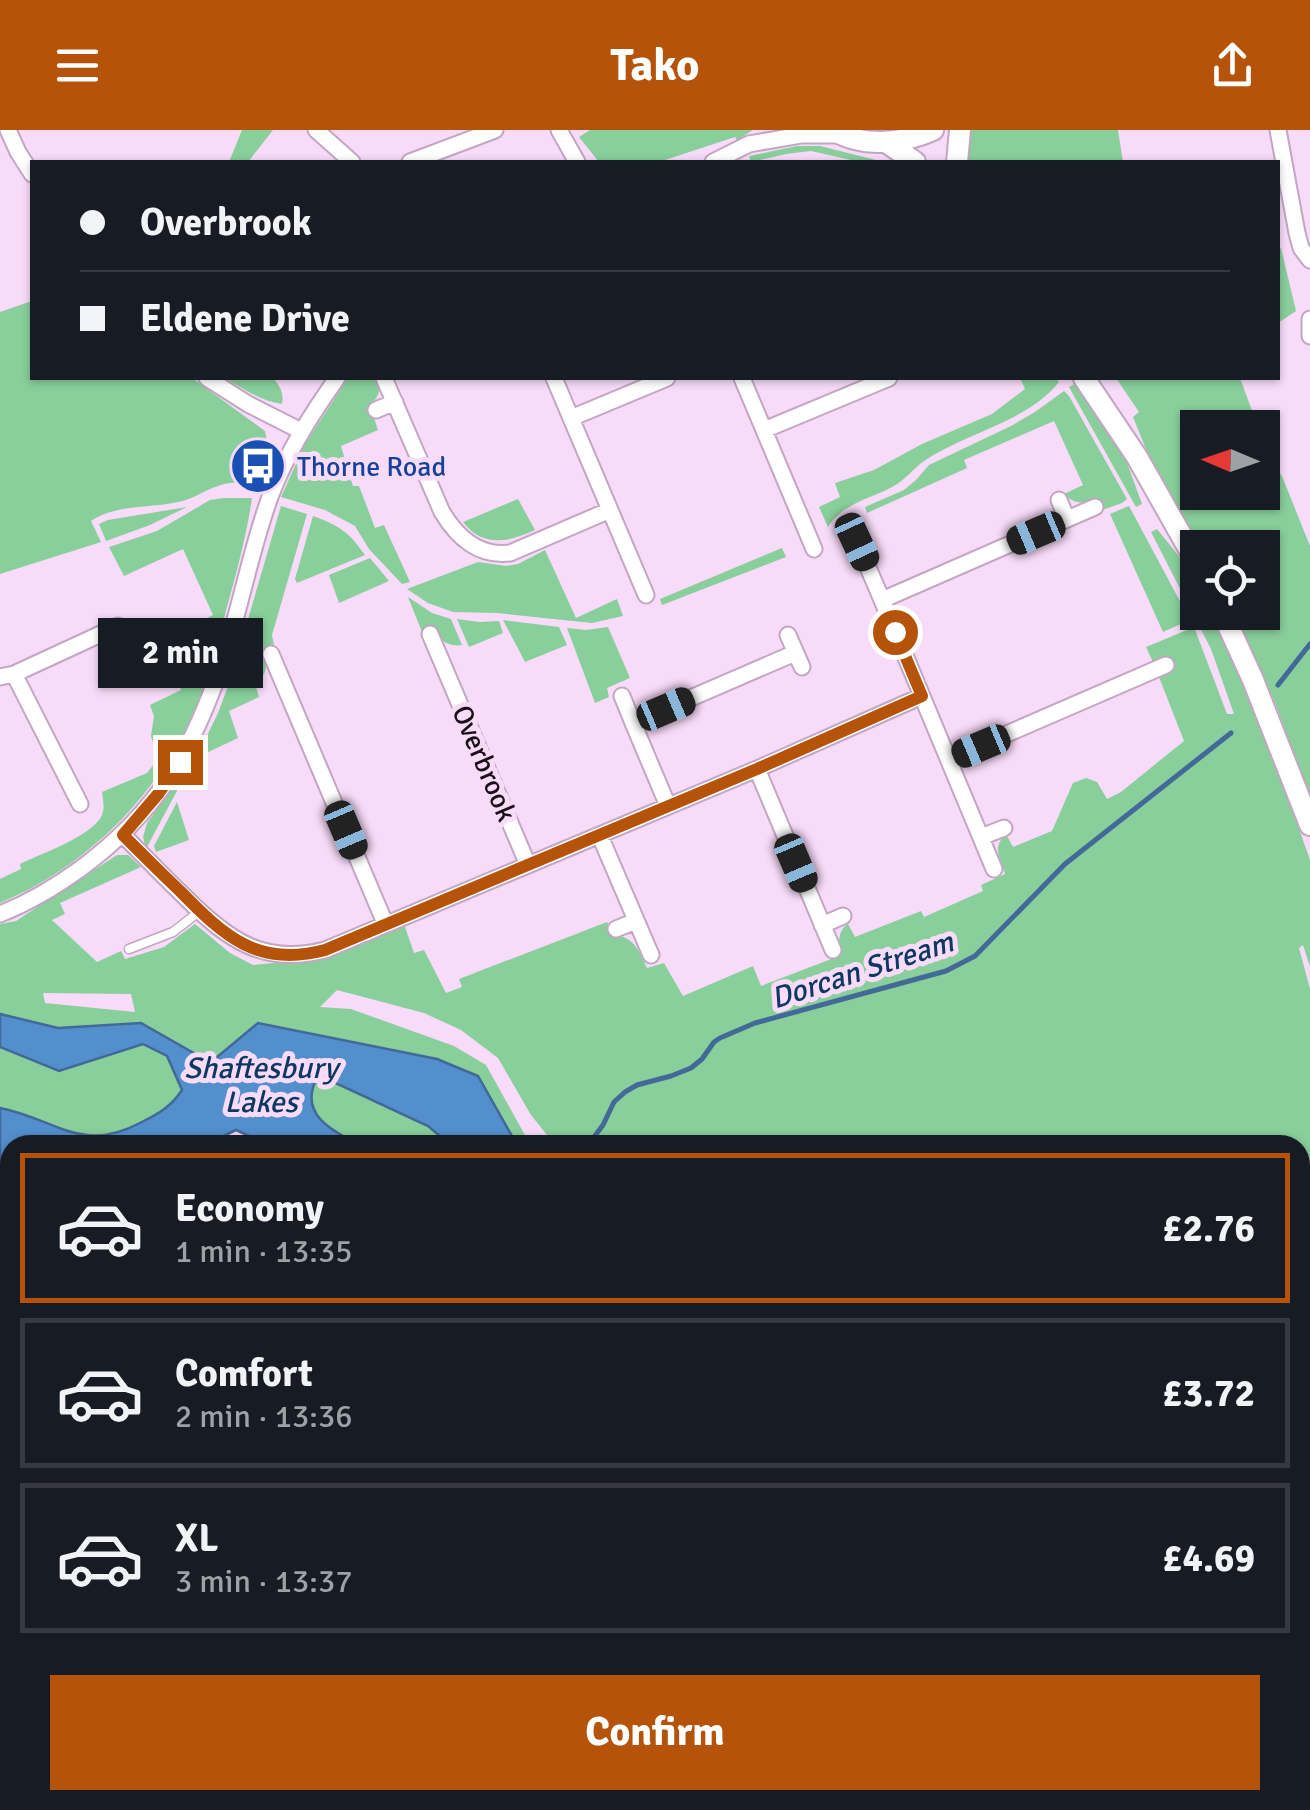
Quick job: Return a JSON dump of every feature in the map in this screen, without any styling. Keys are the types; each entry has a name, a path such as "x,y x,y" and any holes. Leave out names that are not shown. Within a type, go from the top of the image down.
{"main road":[{"path":"837,132 886,142 908,140 933,130"},
{"path":"957,160 960,130"},
{"path":"886,142 912,160"},
{"path":"1085,380 1137,457 1180,532"},
{"path":"1230,630 1272,725 1310,826"}],"street":[{"path":"8,130 12,154 30,172"},
{"path":"316,130 350,160"},
{"path":"415,160 495,130"},
{"path":"559,130 576,160"},
{"path":"749,144 761,130"},
{"path":"1278,130 1282,170 1302,248 1310,260"},
{"path":"717,160 749,144 837,132"},
{"path":"1310,318 1310,336"},
{"path":"210,380 301,430"},
{"path":"0,914 58,884 123,835 180,762 222,665 270,497 301,430 336,380"},
{"path":"385,380 442,512 452,528 478,549 510,553 610,510"},
{"path":"555,380 646,595"},
{"path":"571,418 661,380"},
{"path":"743,380 814,549"},
{"path":"764,430 880,380"},
{"path":"376,410 395,402"},
{"path":"1058,500 1067,520"},
{"path":"882,600 1096,507"},
{"path":"780,517 798,510"},
{"path":"851,528 994,869"},
{"path":"80,804 7,676 118,626"},
{"name":"Overbrook","path":"430,634 528,864"},
{"path":"633,723 798,660 788,635"},
{"path":"271,654 385,924"},
{"path":"442,661 460,654"},
{"path":"1132,659 1139,677"},
{"path":"949,759 1166,665"},
{"path":"263,687 282,679"},
{"path":"622,696 668,806"},
{"path":"123,835 200,911 244,945 290,956 325,950 922,696"},
{"path":"757,769 833,950"},
{"path":"982,837 1004,828"},
{"path":"600,836 651,954"},
{"path":"822,925 843,916"},
{"path":"616,929 636,921"}],"lane":[{"path":"129,949 174,932 200,911"}],"green space":[{"path":"242,130 273,130 250,160 230,160"},
{"path":"590,130 753,130 737,140 735,137 665,160 597,160 579,137"},
{"path":"970,130 1118,130 1123,160 966,160"},
{"path":"797,146 820,146 876,160 851,160 811,151 760,160 750,160 749,156"},
{"path":"1280,249 1296,311 1280,322"},
{"path":"30,302 30,380 195,380 265,431 267,441 258,461 253,460 247,485 225,484 186,500 101,515 91,521 101,542 0,574 0,312"},
{"path":"229,380 274,380 281,390 282,404 259,397"},
{"path":"347,380 377,380 379,393 370,406 378,430 341,446 353,486 359,486 375,528 384,525 410,582 402,584 369,549 355,526 325,510 281,497 305,444"},
{"path":"1021,380 1059,382 1030,408 924,461 894,486 849,507 828,527 819,507 840,497 835,483 874,470 992,414 1025,389"},
{"path":"1117,380 1241,380 1252,410 1180,410 1180,510 1280,510 1280,473 1284,481 1310,546 1310,798 1276,705 1240,630 1280,630 1280,530 1189,530 1152,464 1133,417 1139,412"},
{"path":"1076,383 1126,460 1142,504 1136,507 1069,387"},
{"path":"1064,391 1127,499 1122,503 1102,510 1098,499 1080,502 1064,494 1083,485 1054,421 964,460 967,468 867,513 865,507 904,490 929,465 1011,426"},
{"path":"252,498 247,528 205,684 172,754 150,786 98,842 35,886 0,903 0,879 21,869 20,864 88,830 102,815 102,792 147,773 158,759 151,736 154,716 150,705 181,690 158,643 213,615 183,549 124,576 109,547 157,531 210,500"},
{"path":"518,499 535,530 516,537 488,539 463,522"},
{"path":"281,506 307,514 272,635 274,645 262,652 265,670 255,684 259,697 229,711 238,738 202,755 207,775 179,787 146,849 143,837 147,823 200,750 218,713"},
{"path":"1129,506 1180,601 1180,624 1163,632 1110,514"},
{"path":"187,507 106,541 99,524 108,520"},
{"path":"313,516 343,531 365,555 297,583 295,579"},
{"path":"1157,529 1180,557 1180,589 1151,532"},
{"path":"782,548 786,557 662,605 660,599"},
{"path":"545,550 576,618 617,599 623,616 592,623 453,612 428,603 407,589 478,562 518,564"},
{"path":"370,558 389,581 339,603 329,575"},
{"path":"408,597 432,613 451,619 462,645 445,642 434,628 422,632"},
{"path":"457,619 499,621 503,633 469,647"},
{"path":"503,620 559,627 567,645 525,662"},
{"path":"608,627 630,678 607,688 609,697 595,703 567,628"},
{"path":"1195,630 1227,714 1234,714 1201,630 1218,630 1272,752 1310,860 1310,967 1303,945 1299,948 1310,989 1310,1135 547,1135 498,1058 461,1030 424,1013 337,990 320,1007 351,1009 454,1046 486,1065 525,1135 511,1135 478,1076 258,1023 215,1058 199,1056 141,1023 57,1028 0,1014 0,924 16,921 117,855 128,855 141,867 60,903 65,914 52,920 97,962 121,951 125,959 164,947 195,924 230,953 253,965 311,959 404,924 414,953 424,950 446,993 462,987 459,979 607,922 613,935 635,945 647,968 664,963 683,996 753,966 761,986 839,956 840,934 848,924 855,937 921,911 924,917 983,891 981,885 1005,874 998,853 1006,834 1013,847 1052,831 1073,783 1086,778 1097,782 1107,799 1184,741 1159,677 1173,670 1167,657 1153,662 1146,647","holes":["43,993 131,994 135,1012 45,1003"]},
{"path":"177,802 189,840 156,852 154,846"},
{"path":"143,1044 167,1056 182,1090 164,1110 140,1123 119,1132 85,1135 0,1108 0,1047 59,1071"},
{"path":"325,1078 428,1126 439,1135 339,1135 313,1110 311,1094 316,1080"}],"water":[{"name":"Shaftesbury Lakes","path":"0,1014 58,1028 141,1023 199,1056 216,1058 258,1023 437,1059 478,1076 511,1135 439,1135 428,1126 325,1078 316,1080 312,1103 322,1120 342,1135 247,1135 236,1130 226,1135 101,1135 119,1132 169,1106 182,1090 167,1056 143,1044 59,1071 0,1047"},
{"name":"Shaftesbury Lakes","path":"0,1108 20,1113 85,1135 0,1135"}],"waterway":[{"name":"Dorcan Stream","path":"1278,685 1310,644"},
{"name":"Dorcan Stream","path":"596,1135 614,1102 625,1092 691,1068 720,1038 755,1023 946,971 975,956 1065,864 1231,733"}],"place":[{"name":"Thorne Road","path":"258,466"}],"route":[{"path":"180,762 123,835 232,939 276,955 298,956 325,950 600,836 922,696 895,632"}]}
